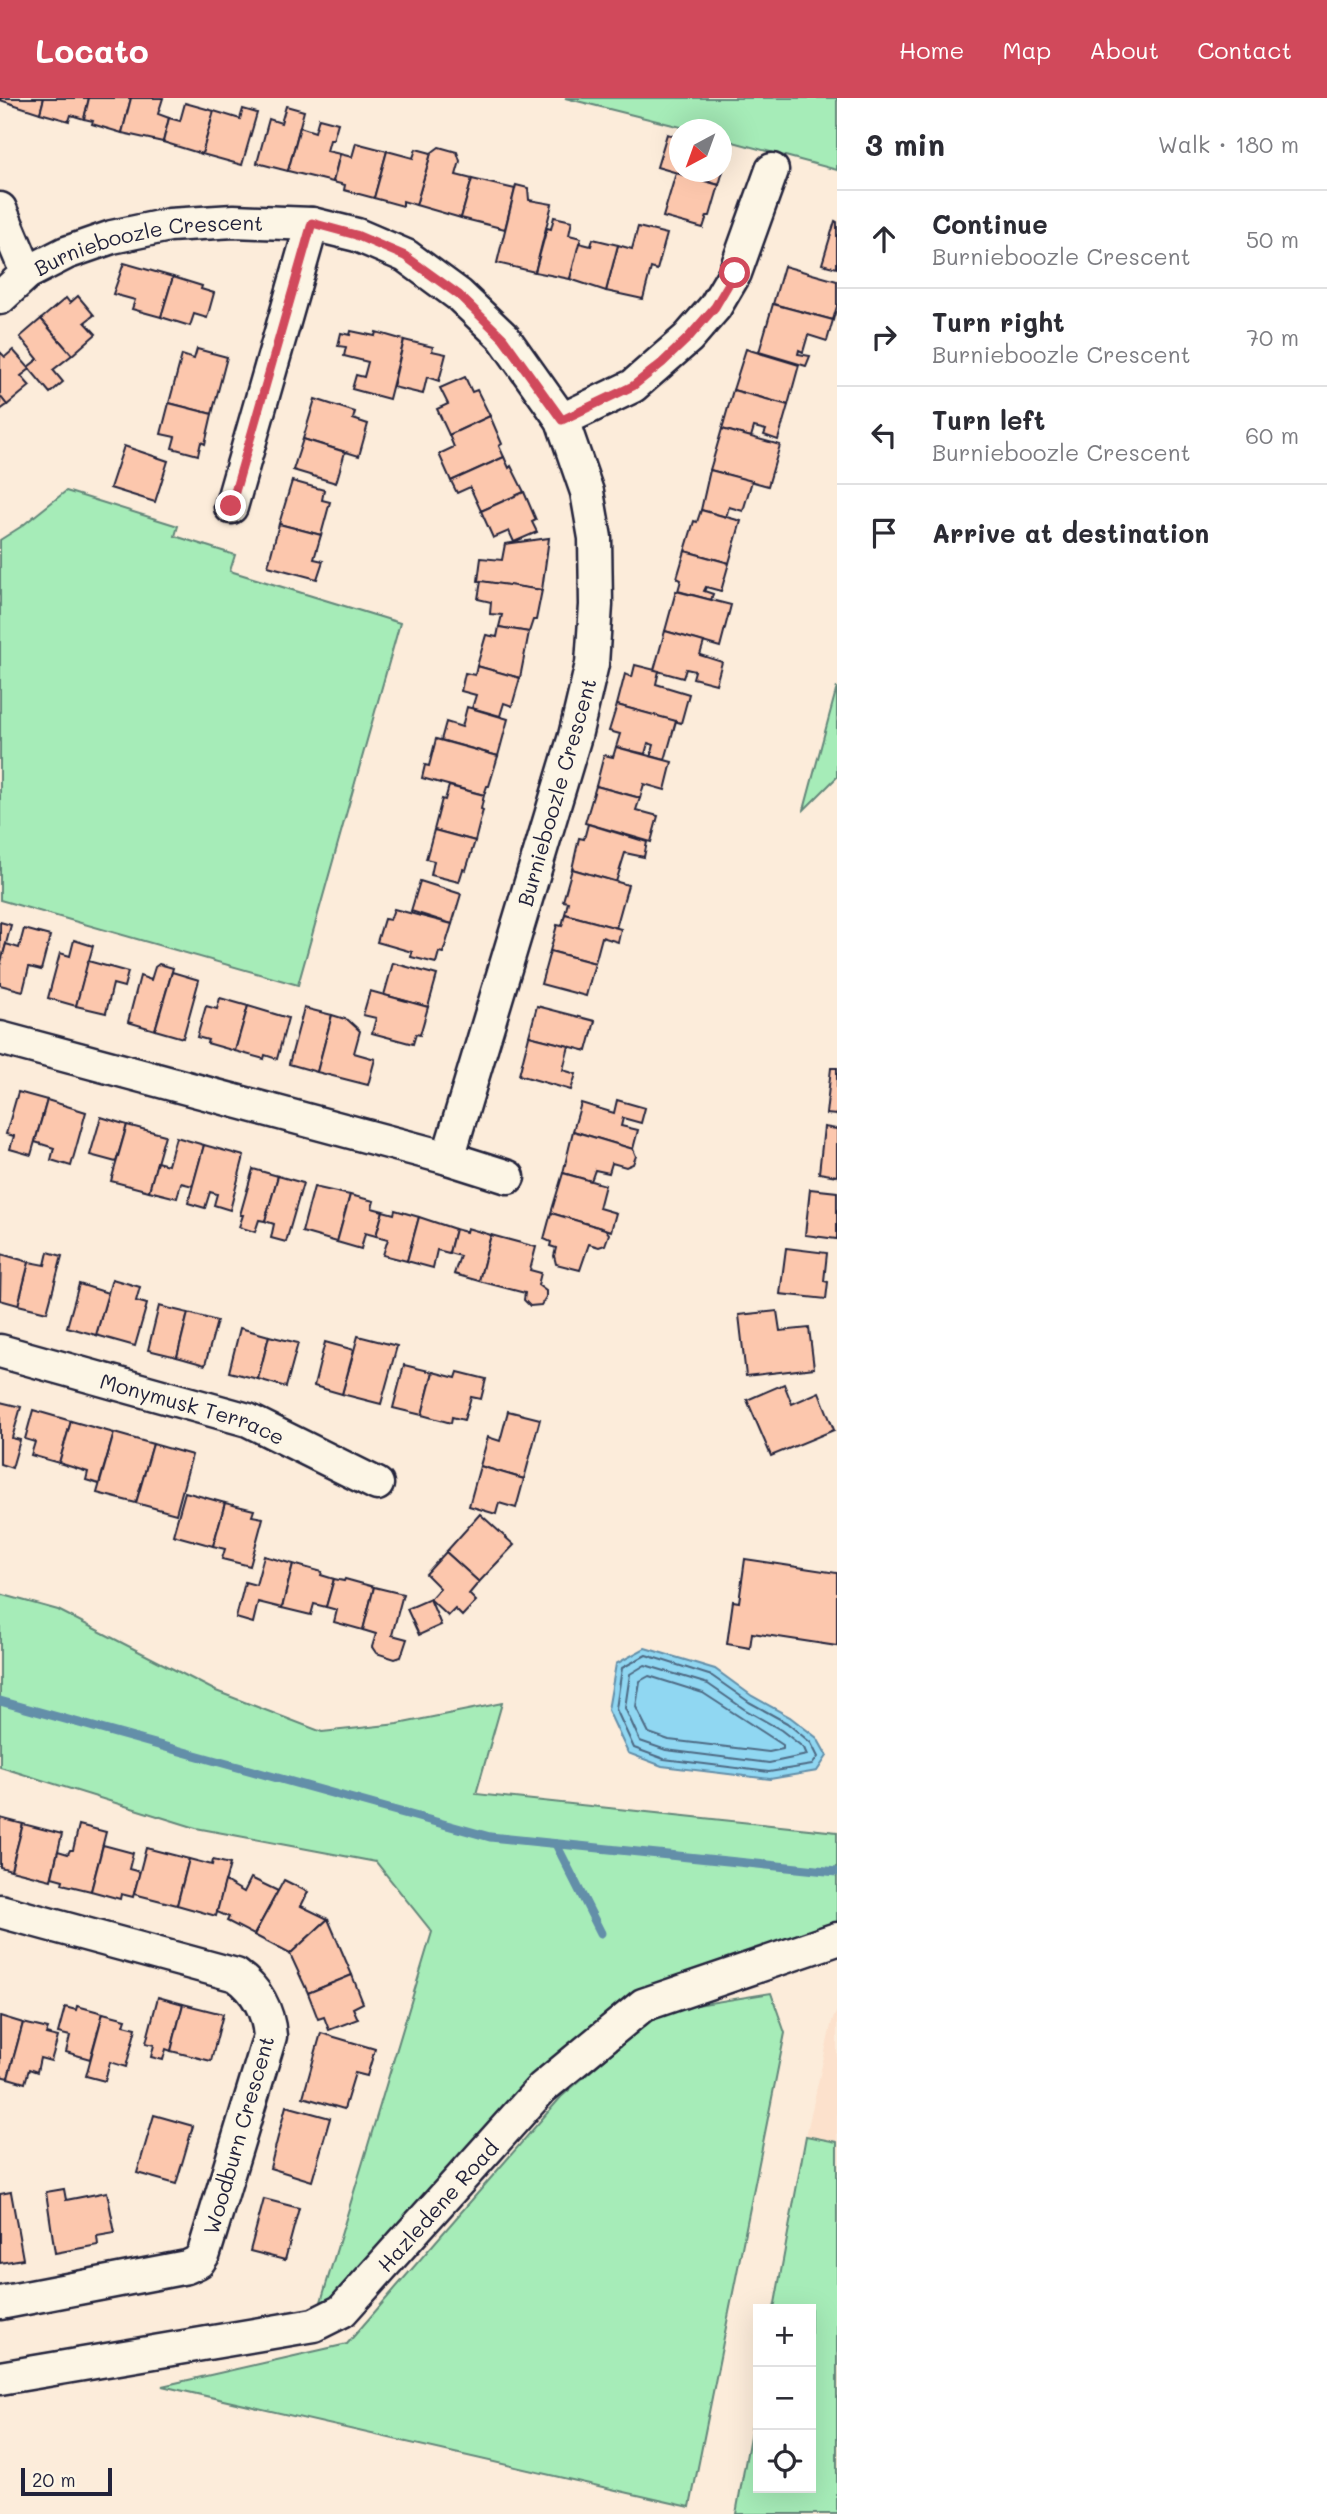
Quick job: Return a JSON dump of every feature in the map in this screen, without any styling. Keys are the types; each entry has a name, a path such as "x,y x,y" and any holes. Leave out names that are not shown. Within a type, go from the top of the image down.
{"street":[{"path":"562,420 633,386 688,338 715,307 735,273 772,170"},
{"path":"0,209 27,273"},
{"name":"Burnieboozle Crescent","path":"0,298 27,273 66,253 112,237 169,225 234,221 312,223 356,235 405,256 459,295 503,338 562,420 587,492 595,538 596,605 592,664 575,736 448,1158"},
{"path":"231,506 312,223"},
{"path":"0,1038 448,1158 508,1177"},
{"name":"Monymusk Terrace","path":"0,1350 248,1420 377,1484"},
{"name":"Woodburn Crescent","path":"0,1911 236,1975 250,1985 257,1995 270,2036 204,2253 198,2262 187,2267 0,2303"},
{"name":"Hazledene Road","path":"0,2378 314,2325 342,2311 542,2088 643,2005 837,1939"}],"shaded area":[{"path":"837,2011 837,2142 806,2136 832,2021"}],"green space":[{"path":"565,98 837,98 837,170 732,142 732,119 669,119 669,124"},
{"path":"66,491 178,526 175,536 235,555 230,571 400,623 298,985 0,900 0,540"},
{"path":"837,687 837,777 804,810"},
{"path":"0,1594 58,1610 216,1691 322,1732 398,1724 502,1703 476,1794 837,1832 837,1939 643,2005 314,2325 432,1932 376,1862 196,1828 0,1767"},
{"path":"771,1993 785,2033 690,2507 162,2386 347,2344 561,2097 660,2011"},
{"path":"806,2136 837,2142 837,2514 736,2514 753,2420 753,2493 816,2493 816,2304 775,2304"}],"water":[{"path":"645,1648 715,1669 752,1696 790,1717 817,1738 827,1756 817,1771 770,1779 662,1766 628,1753 608,1710 616,1664"}],"building":[{"path":"0,98 44,98 40,113"},
{"path":"44,98 89,98 84,119 71,115 69,121 40,113"},
{"path":"89,98 131,98 122,133 84,119"},
{"path":"131,98 163,98 158,114 169,118 163,142 122,133"},
{"path":"185,103 214,111 202,154 163,142 169,118 180,121"},
{"path":"286,106 304,111 288,171 257,163 269,119 281,123"},
{"path":"243,109 257,113 242,165 202,154 214,111 240,119"},
{"path":"319,118 338,123 327,151 340,154 333,182 288,171 300,127 315,132"},
{"path":"667,134 669,135 669,170 657,167"},
{"path":"356,143 387,151 374,198 344,190 345,185 333,182 340,154 352,157"},
{"path":"439,147 457,152 460,161 456,175 472,179 461,218 416,205 431,153"},
{"path":"416,149 431,153 416,205 403,201 403,206 374,198 387,151 413,158"},
{"path":"472,179 515,189 505,229 461,218"},
{"path":"673,182 708,182 719,185 710,216 707,216 703,228 663,217"},
{"path":"516,185 528,188 529,200 552,204 535,272 497,263"},
{"path":"554,217 572,221 569,235 581,238 570,279 535,272 547,228 551,229"},
{"path":"835,221 837,222 837,268 822,264"},
{"path":"638,227 667,234 657,270 651,268 643,299 606,291 618,245 632,249"},
{"path":"593,239 618,245 606,291 570,279 579,243 591,246"},
{"path":"124,263 173,277 161,317 132,309 135,300 113,294"},
{"path":"784,266 837,281 837,306 833,320 773,304"},
{"path":"173,277 202,286 201,289 214,293 207,318 194,314 190,326 161,317"},
{"path":"78,296 94,315 85,322 96,334 72,355 41,319 66,298 70,303"},
{"path":"773,304 833,320 827,341 808,335 803,352 799,350 798,354 810,356 806,366 759,352"},
{"path":"41,319 72,355 53,370 63,382 50,393 28,367 38,359 20,337"},
{"path":"351,331 375,336 376,332 404,340 389,399 352,389 356,375 364,377 368,362 344,356 346,347 338,346 341,333 350,335"},
{"path":"404,340 433,347 432,351 446,354 439,381 427,377 423,394 393,387"},
{"path":"197,349 227,357 212,414 169,403 182,355 194,359"},
{"path":"746,349 799,365 788,405 733,390"},
{"path":"13,350 30,369 21,376 30,386 7,405 0,396 0,352 5,357"},
{"path":"465,377 472,392 477,390 490,416 449,435 437,409 448,404 440,388"},
{"path":"733,390 788,405 778,440 764,435 766,430 754,427 751,437 722,429"},
{"path":"0,396 7,405 0,410"},
{"path":"315,399 355,412 353,419 368,424 359,456 303,439"},
{"path":"169,403 212,414 205,444 201,442 198,455 172,448 175,437 161,434"},
{"path":"490,416 502,444 499,446 504,457 451,481 439,454 454,447 449,435"},
{"path":"722,429 780,445 768,486 710,470"},
{"path":"303,439 345,452 336,483 293,470"},
{"path":"124,446 168,461 155,502 110,488"},
{"path":"504,457 524,492 481,511 470,487 457,493 451,481"},
{"path":"710,470 752,481 743,511 729,507 726,517 701,510"},
{"path":"292,481 324,490 322,500 330,502 321,535 279,524"},
{"path":"524,492 536,520 532,522 537,532 514,542 509,531 493,538 481,511"},
{"path":"701,510 741,521 729,563 685,551 694,521 697,522"},
{"path":"279,524 321,535 314,559 323,561 317,579 268,566"},
{"path":"549,538 542,590 478,581 481,558 502,560 505,544"},
{"path":"685,551 729,563 721,591 706,587 704,591 713,594 711,600 678,591 681,580 677,578"},
{"path":"481,581 542,590 536,620 533,620 529,632 499,627 502,615 490,614 491,602 478,599"},
{"path":"676,591 731,605 720,647 665,631"},
{"path":"499,627 529,632 520,678 477,666 486,635 497,637"},
{"path":"665,631 704,642 700,655 722,662 716,684 693,678 695,671 686,669 683,678 654,670"},
{"path":"635,665 659,671 656,684 689,694 681,723 617,705 625,674 632,677"},
{"path":"477,666 520,678 512,706 504,703 500,716 472,708 476,695 461,691 465,673 475,675"},
{"path":"617,705 676,721 665,760 651,756 654,745 648,743 645,754 616,747 620,734 609,731"},
{"path":"467,707 508,719 498,756 441,740 446,722 462,727"},
{"path":"436,739 498,756 484,795 422,778 425,765 429,766"},
{"path":"616,747 672,762 665,790 644,784 640,798 596,786 604,755 613,757"},
{"path":"449,786 484,795 475,841 434,830 442,799 445,800"},
{"path":"596,786 640,798 636,810 658,816 651,842 585,823"},
{"path":"588,824 647,842 644,857 625,853 616,882 572,869 579,838 584,839"},
{"path":"434,830 475,841 466,870 463,869 459,882 431,875 434,861 426,859"},
{"path":"572,869 628,885 616,928 565,914 568,902 563,901"},
{"path":"420,881 461,894 452,924 411,911"},
{"path":"394,909 452,924 443,953 439,952 436,963 411,957 412,952 377,942 384,919 390,920"},
{"path":"565,914 621,929 618,942 602,937 595,963 550,951 557,925 562,926"},
{"path":"0,922 11,925 0,966"},
{"path":"24,929 50,936 41,970 29,967 23,991 0,985 0,966 6,944 19,948"},
{"path":"74,940 93,946 76,1006 48,998 60,953 70,956"},
{"path":"550,951 595,963 586,996 541,984"},
{"path":"88,961 128,972 124,987 113,984 106,1013 76,1006"},
{"path":"393,963 437,975 428,1007 384,995"},
{"path":"159,964 173,968 155,1030 128,1022 140,976 151,980 155,967"},
{"path":"172,972 199,980 183,1038 155,1030"},
{"path":"370,991 428,1007 420,1035 416,1034 413,1044 372,1033 376,1018 363,1015"},
{"path":"220,998 248,1006 235,1051 207,1043 208,1040 197,1037 206,1006 217,1009"},
{"path":"248,1006 288,1018 277,1059 265,1055 264,1059 235,1051"},
{"path":"537,1006 595,1021 587,1051 529,1036"},
{"path":"304,1008 332,1015 317,1072 289,1064"},
{"path":"332,1015 348,1020 360,1031 354,1053 375,1059 368,1085 317,1072"},
{"path":"529,1036 569,1046 563,1070 576,1074 571,1090 519,1075"},
{"path":"831,1068 837,1068 837,1115 826,1114"},
{"path":"18,1092 47,1100 31,1155 10,1149 14,1136 6,1134"},
{"path":"47,1100 86,1112 71,1166 51,1160 54,1148 35,1142"},
{"path":"617,1100 645,1108 641,1123 623,1118 621,1126 638,1130 633,1149 573,1131 581,1103 614,1113"},
{"path":"101,1117 127,1125 116,1162 90,1155"},
{"path":"127,1125 165,1135 149,1191 111,1181"},
{"path":"824,1127 837,1129 837,1176 819,1173"},
{"path":"573,1131 633,1149 636,1156 633,1164 626,1167 612,1163 609,1173 595,1170 591,1181 563,1173"},
{"path":"176,1137 204,1145 193,1186 181,1183 177,1198 149,1191 157,1162 168,1165"},
{"path":"204,1145 244,1156 230,1210 214,1205 217,1194 210,1192 205,1208 188,1203"},
{"path":"253,1169 278,1176 265,1221 259,1220 255,1232 239,1227"},
{"path":"563,1173 605,1185 599,1208 616,1213 611,1231 551,1213"},
{"path":"278,1176 303,1183 286,1242 271,1238 274,1224 265,1221"},
{"path":"314,1187 350,1195 337,1242 302,1232"},
{"path":"810,1189 837,1192 837,1239 805,1235"},
{"path":"350,1195 374,1201 372,1208 383,1211 376,1236 365,1233 361,1249 337,1242"},
{"path":"395,1210 419,1217 407,1261 383,1255 388,1239 376,1236 383,1211 394,1214"},
{"path":"551,1213 605,1229 609,1234 605,1245 599,1247 589,1244 580,1270 556,1264 556,1248 544,1239"},
{"path":"419,1217 455,1229 449,1253 437,1250 433,1268 407,1261"},
{"path":"467,1228 491,1235 479,1281 454,1274 460,1256 449,1253 455,1229 466,1232"},
{"path":"491,1235 536,1247 530,1270 541,1273 538,1285 546,1291 546,1297 541,1305 530,1306 524,1300 525,1293 479,1281"},
{"path":"786,1248 827,1253 824,1281 828,1282 826,1299 780,1294"},
{"path":"48,1252 62,1256 47,1312 18,1305 29,1262 45,1265"},
{"path":"1,1254 29,1262 18,1305 0,1300"},
{"path":"112,1279 140,1287 136,1301 147,1304 135,1346 96,1335"},
{"path":"79,1284 108,1293 96,1335 67,1327"},
{"path":"159,1306 188,1313 177,1357 148,1350"},
{"path":"777,1311 780,1331 809,1328 814,1368 746,1376 739,1315"},
{"path":"188,1313 217,1321 205,1365 177,1357"},
{"path":"240,1328 269,1336 258,1379 229,1372"},
{"path":"269,1336 298,1343 286,1387 258,1379"},
{"path":"358,1336 397,1346 381,1404 342,1394"},
{"path":"325,1342 354,1350 342,1394 314,1386"},
{"path":"404,1365 433,1372 422,1415 393,1408"},
{"path":"433,1372 456,1378 458,1372 486,1379 481,1399 471,1397 464,1420 452,1417 451,1423 422,1415"},
{"path":"784,1384 792,1404 819,1392 834,1430 771,1456 747,1400"},
{"path":"0,1402 21,1407 12,1438 20,1440 12,1468 0,1464"},
{"path":"33,1410 71,1421 59,1463 31,1455 35,1442 25,1439"},
{"path":"508,1411 540,1419 524,1479 480,1466 488,1437 500,1441"},
{"path":"71,1421 114,1433 99,1484 86,1480 88,1472 59,1463"},
{"path":"114,1433 153,1444 136,1503 97,1493"},
{"path":"153,1444 192,1455 176,1514 136,1503"},
{"path":"480,1466 524,1479 516,1508 499,1503 496,1514 469,1506"},
{"path":"185,1492 225,1503 213,1546 173,1535"},
{"path":"225,1503 254,1510 252,1516 263,1518 250,1566 222,1559 225,1549 213,1546"},
{"path":"480,1514 514,1545 479,1582 446,1552"},
{"path":"446,1552 479,1582 469,1594 476,1601 462,1616 455,1609 448,1616 430,1599 440,1588 426,1574"},
{"path":"264,1556 293,1564 282,1608 258,1602 253,1623 236,1618 245,1582 256,1585"},
{"path":"745,1559 837,1573 837,1646 752,1633 750,1648 727,1644 733,1601 739,1602"},
{"path":"293,1564 322,1572 321,1575 334,1579 326,1607 314,1604 311,1615 282,1608"},
{"path":"334,1579 345,1579 374,1587 363,1630 334,1622 337,1610 326,1607"},
{"path":"374,1587 403,1594 392,1635 407,1639 401,1657 395,1659 376,1653 372,1647 376,1634 363,1630"},
{"path":"430,1599 441,1625 419,1635 407,1609"},
{"path":"0,1818 23,1824 11,1870 0,1867"},
{"path":"23,1824 62,1834 51,1880 11,1870"},
{"path":"79,1825 106,1832 91,1891 62,1884 63,1880 52,1877 58,1851 68,1854 73,1850"},
{"path":"103,1845 133,1853 129,1869 140,1872 133,1897 121,1894 120,1899 91,1891"},
{"path":"146,1848 189,1859 177,1905 134,1894"},
{"path":"189,1859 212,1865 213,1860 230,1864 216,1916 177,1905"},
{"path":"251,1878 278,1891 254,1935 227,1921 229,1917 217,1912 225,1881 244,1892"},
{"path":"284,1880 308,1892 301,1906 328,1919 290,1954 254,1935"},
{"path":"328,1919 352,1975 308,1993 290,1954"},
{"path":"352,1975 363,2003 353,2008 358,2019 329,2030 324,2017 318,2019 308,1993"},
{"path":"158,1997 183,2004 171,2051 166,2049 163,2060 151,2057 154,2045 146,2043"},
{"path":"183,2004 223,2014 211,2061 171,2051"},
{"path":"77,2006 103,2013 90,2059 66,2052 70,2036 58,2033 65,2007 76,2010"},
{"path":"103,2013 126,2019 124,2025 136,2028 126,2067 110,2062 105,2081 86,2076"},
{"path":"0,2016 23,2023 8,2078 0,2076"},
{"path":"23,2023 48,2029 46,2034 58,2037 51,2061 40,2058 37,2072 29,2069 25,2083 8,2078"},
{"path":"321,2033 375,2049 367,2076 355,2073 344,2109 303,2097"},
{"path":"286,2106 330,2118 312,2181 270,2168"},
{"path":"154,2115 193,2126 176,2184 137,2173"},
{"path":"64,2189 66,2200 107,2192 115,2233 97,2236 98,2245 55,2253 46,2192"},
{"path":"11,2192 23,2259 0,2263 0,2194"},
{"path":"264,2199 299,2208 285,2260 250,2251"}],"waterway":[{"path":"0,1701 490,1837 837,1872"},
{"path":"556,1844 601,1933"}],"route":[{"path":"231,506 312,223 356,235 405,256 459,295 503,338 562,420 633,386 662,363 715,307 735,273"}]}
